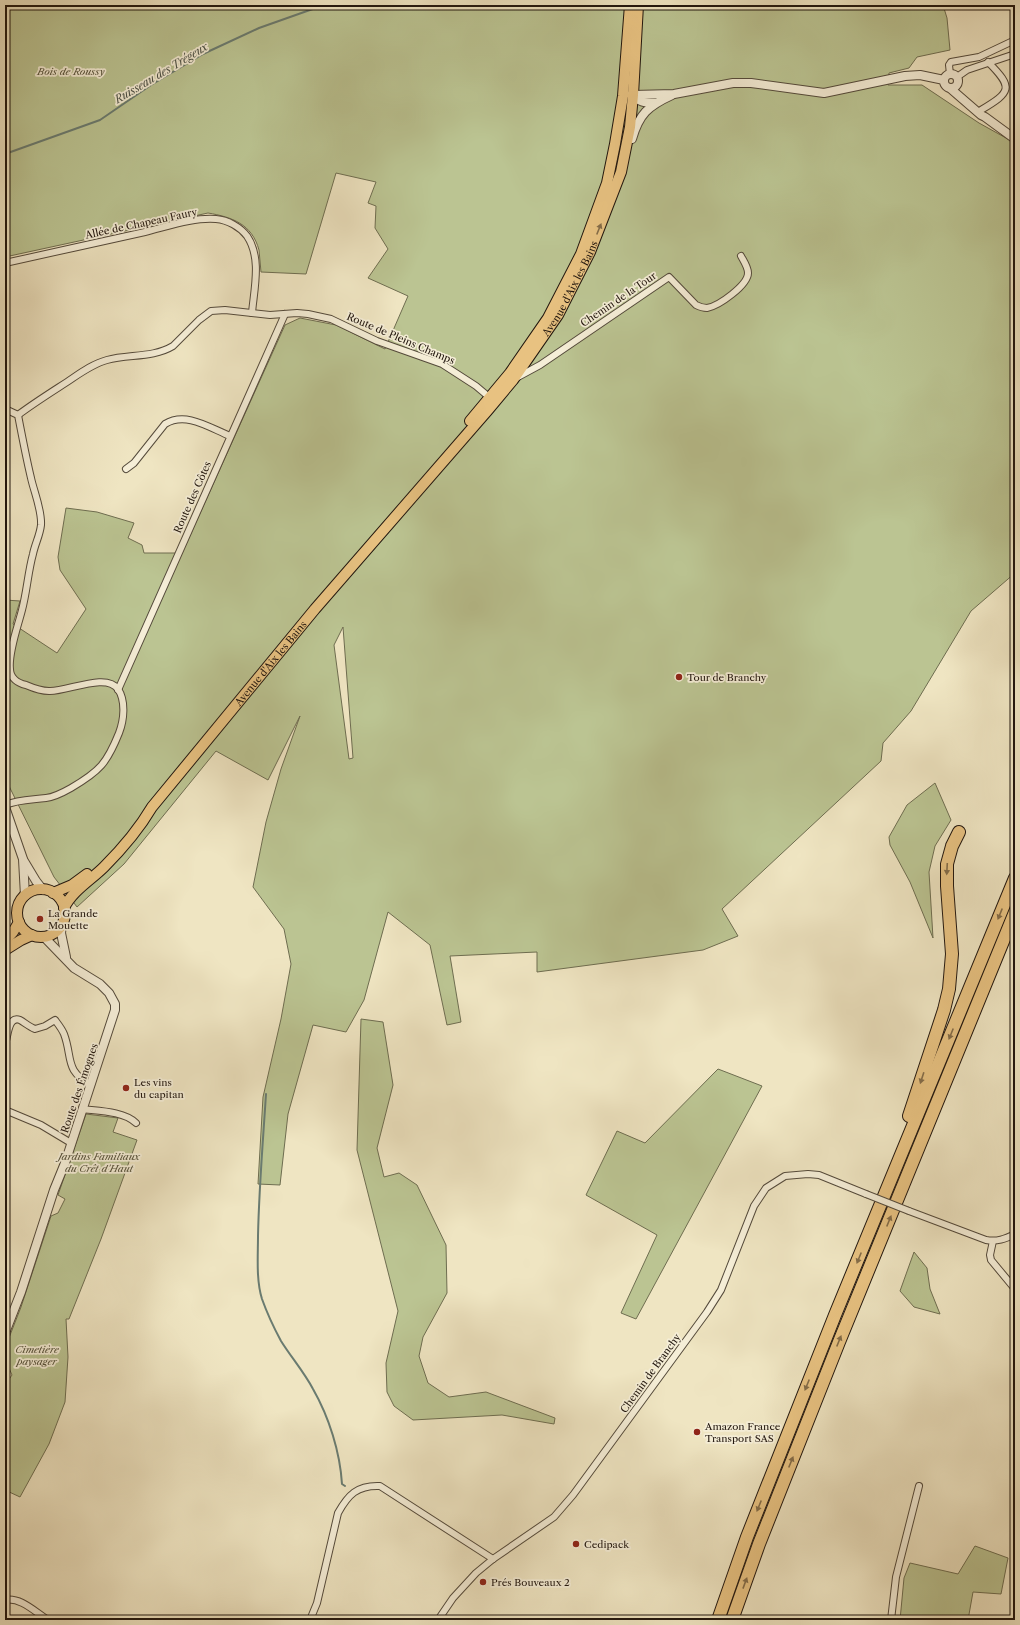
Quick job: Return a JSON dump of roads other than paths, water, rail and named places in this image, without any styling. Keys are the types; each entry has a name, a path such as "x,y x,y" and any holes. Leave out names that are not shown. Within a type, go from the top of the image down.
{"highway":[{"path":"878,1211 942,1016 949,989 952,954 947,886 947,864 952,846 959,832"},
{"path":"718,1620 750,1529 878,1211 1015,878"},
{"path":"732,1620 758,1544 1015,912"},
{"path":"979,1001 1015,922"}],"main road":[{"name":"Avenue d'Aix les Bains","path":"391,521 422,480 510,373 548,318 581,254 607,183 623,96 630,5"},
{"name":"Avenue d'Aix les Bains","path":"64,908 79,889 100,871 117,853 142,823 152,807 315,609 513,380 558,315 590,252 622,172 630,127 638,5"},
{"path":"607,183 615,160 625,106 633,95"},
{"name":"Avenue d'Aix les Bains","path":"48,892 72,885 93,870 107,856 137,819 152,807"},
{"path":"34,891 48,892 60,899 64,908 62,925 57,931 44,937 32,935 23,929 19,922 18,910 25,896 34,891"},
{"path":"5,941 19,922"},
{"path":"5,950 32,935"}],"street":[{"path":"629,18 631,37 628,86 633,95 639,101 644,104 656,103"},
{"path":"1015,40 979,56 951,62 949,65 966,95 983,113 1015,139"},
{"path":"944,80 946,76 955,78 967,70 1015,54"},
{"path":"944,80 946,86 951,88 981,115 1001,98 1006,90 1004,78 988,62"},
{"path":"633,95 674,94 733,84 751,83 824,93 905,76 920,75 944,80"},
{"path":"951,88 955,87 955,78"},
{"path":"622,172 636,125 647,110 656,103 674,94"},
{"name":"Allée de Chapeau Faury","path":"5,263 174,225 205,219 218,219 227,221 238,227 247,236 254,249 256,264 252,313"},
{"name":"Chemin de la Tour","path":"513,380 540,365 669,277 696,305 701,308 708,308 719,304 746,280 748,272 741,256"},
{"name":"Route de Pleins Champs","path":"18,416 86,369 100,362 120,357 161,352 173,346 199,320 211,311 225,310 270,315 297,312 331,319 377,341 434,360 476,386 489,398"},
{"name":"Route des Côtes","path":"118,690 285,314"},
{"path":"5,409 18,416 41,524 17,627 10,663 10,672 15,679 22,684 45,691 60,690 103,681 111,683 118,690 122,700 123,718 120,731 108,757 92,776 62,793 48,798 18,800 5,806 23,858 36,881 48,892"},
{"path":"126,469 134,463 165,424 170,421 182,419 194,420 230,436"},
{"path":"23,858 25,896"},
{"path":"62,925 62,938 66,958"},
{"name":"Route des Émognes","path":"5,1333 21,1292 54,1190 114,1018 115,1004 109,993 100,984 74,968 66,958 44,937"},
{"path":"5,1044 10,1023 13,1020 19,1020 35,1028 45,1026 55,1020 63,1033 72,1070 79,1078 90,1085"},
{"path":"82,1109 118,1114 133,1120 136,1123"},
{"path":"5,1110 41,1125 71,1143"},
{"name":"Chemin de Branchy","path":"438,1620 467,1581 494,1559 554,1516 573,1495 707,1312 721,1290 754,1206 766,1188 785,1176 796,1174 819,1175 976,1237 993,1241"},
{"path":"1015,1234 993,1241 990,1255 991,1260 1015,1289"},
{"path":"310,1620 317,1603 338,1513 345,1500 351,1494 361,1489 371,1486 380,1486 494,1559"},
{"path":"891,1620 896,1576 919,1486"},
{"path":"5,1600 12,1599 18,1601 48,1620"}],"waterway":[{"name":"Ruisseau des Trégeux","path":"5,154 100,120 151,85 203,54 259,28 324,5"},
{"path":"266,1094 259,1218 258,1268 260,1292 268,1315 281,1341 302,1371 324,1411 336,1447 342,1484 345,1486"}],"place":[{"name":"Tour de Branchy","path":"679,677"},
{"name":"La Grande Mouette","path":"40,919"},
{"name":"Les vins du capitan","path":"126,1088"},
{"name":"Amazon France Transport SAS","path":"697,1432"},
{"name":"Cedipack","path":"576,1544"},
{"name":"Prés Bouveaux 2","path":"483,1582"}],"park label":[{"name":"Bois de Roussy","path":"71,71"},
{"name":"Jardins Familiaux du Crêt d'Haut","path":"99,1162"},
{"name":"Cimetière paysager","path":"37,1354"}]}
